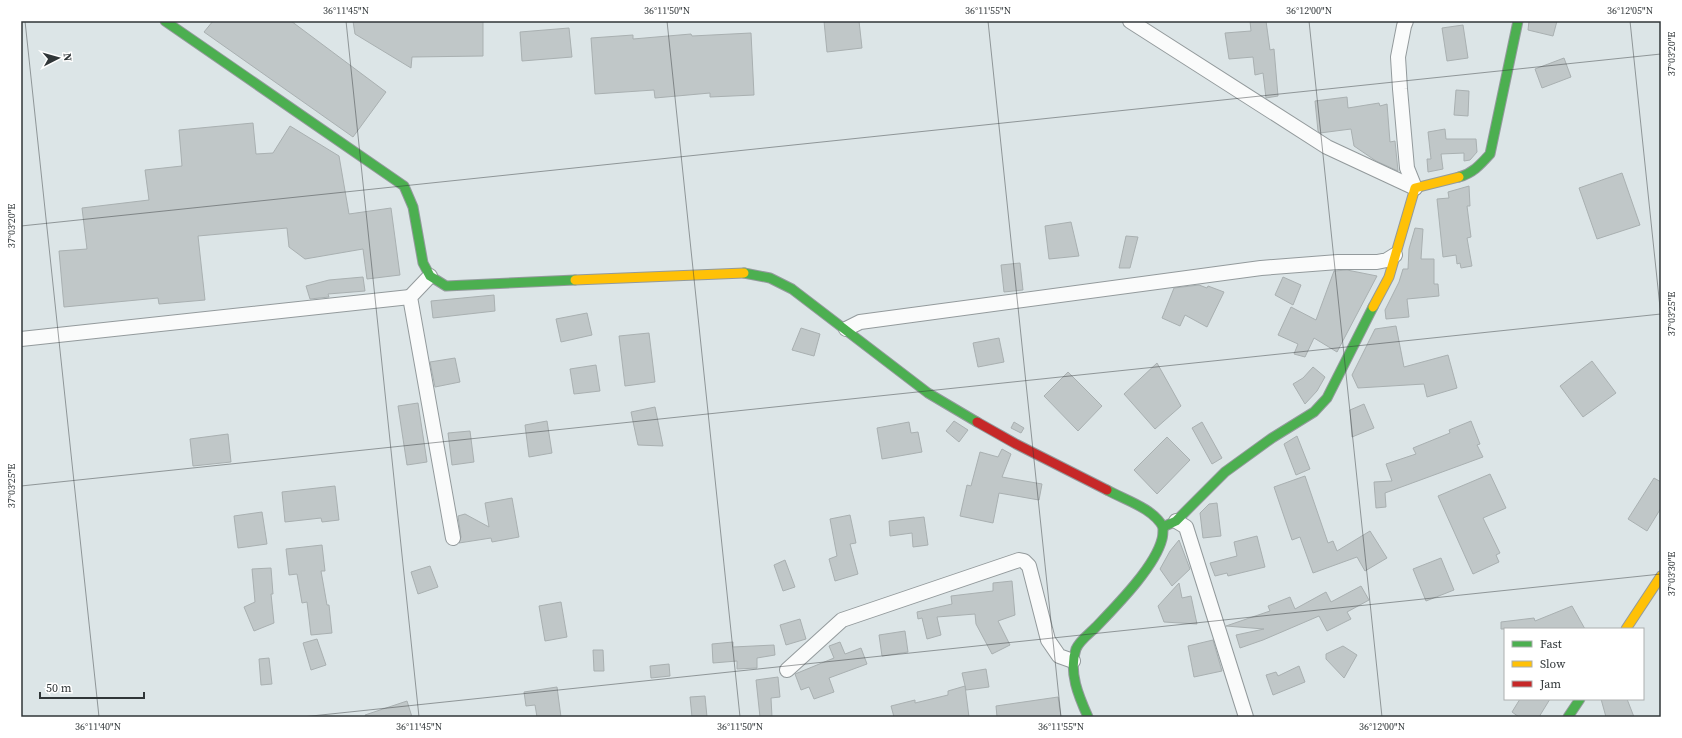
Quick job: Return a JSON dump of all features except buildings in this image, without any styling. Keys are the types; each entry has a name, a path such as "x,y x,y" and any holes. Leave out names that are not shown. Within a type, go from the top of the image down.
{"street":[{"path":"165,21 404,186 413,207 423,263 430,276 446,286 743,273 770,278 792,289 928,393 1016,444 1146,510 1156,518 1163,527 1163,538 1153,558 1132,588 1076,648 1073,661 1073,677 1088,717"},
{"path":"1130,21 1327,147 1415,188 1467,174 1477,169 1490,154 1518,21"},
{"path":"1163,527 1176,521 1225,472 1272,438 1314,412 1327,398 1389,278 1415,188 1407,168 1398,57 1406,21"},
{"path":"846,329 860,322 1245,270 1338,262 1378,262 1387,260 1395,255"},
{"path":"21,338 410,297 430,276"},
{"path":"410,297 454,538"},
{"path":"1176,521 1186,527 1246,717"},
{"path":"787,670 842,620 1019,560 1024,561 1029,566 1048,640 1059,656 1073,661"},
{"path":"1627,628 1661,576"},
{"path":"1568,717 1579,700"}],"traffic: fast":[{"path":"165,21 404,186 413,207 423,263 430,276 446,286 575,280"},
{"path":"1459,177 1472,171 1490,154 1518,21"},
{"path":"744,273 770,278 792,289 928,393 977,422"},
{"path":"1163,527 1176,521 1225,472 1272,438 1314,412 1327,398 1373,307"},
{"path":"1088,717 1078,693 1074,675 1073,667 1077,646 1134,586 1152,562 1163,535 1163,527 1153,515 1138,505 1107,490"},
{"path":"1568,717 1579,700"}],"traffic: slow":[{"path":"1373,307 1389,277 1415,188 1459,177"},
{"path":"575,280 744,273"},
{"path":"1627,628 1661,576"}],"traffic: jam":[{"path":"977,422 1016,444 1107,490"}]}
